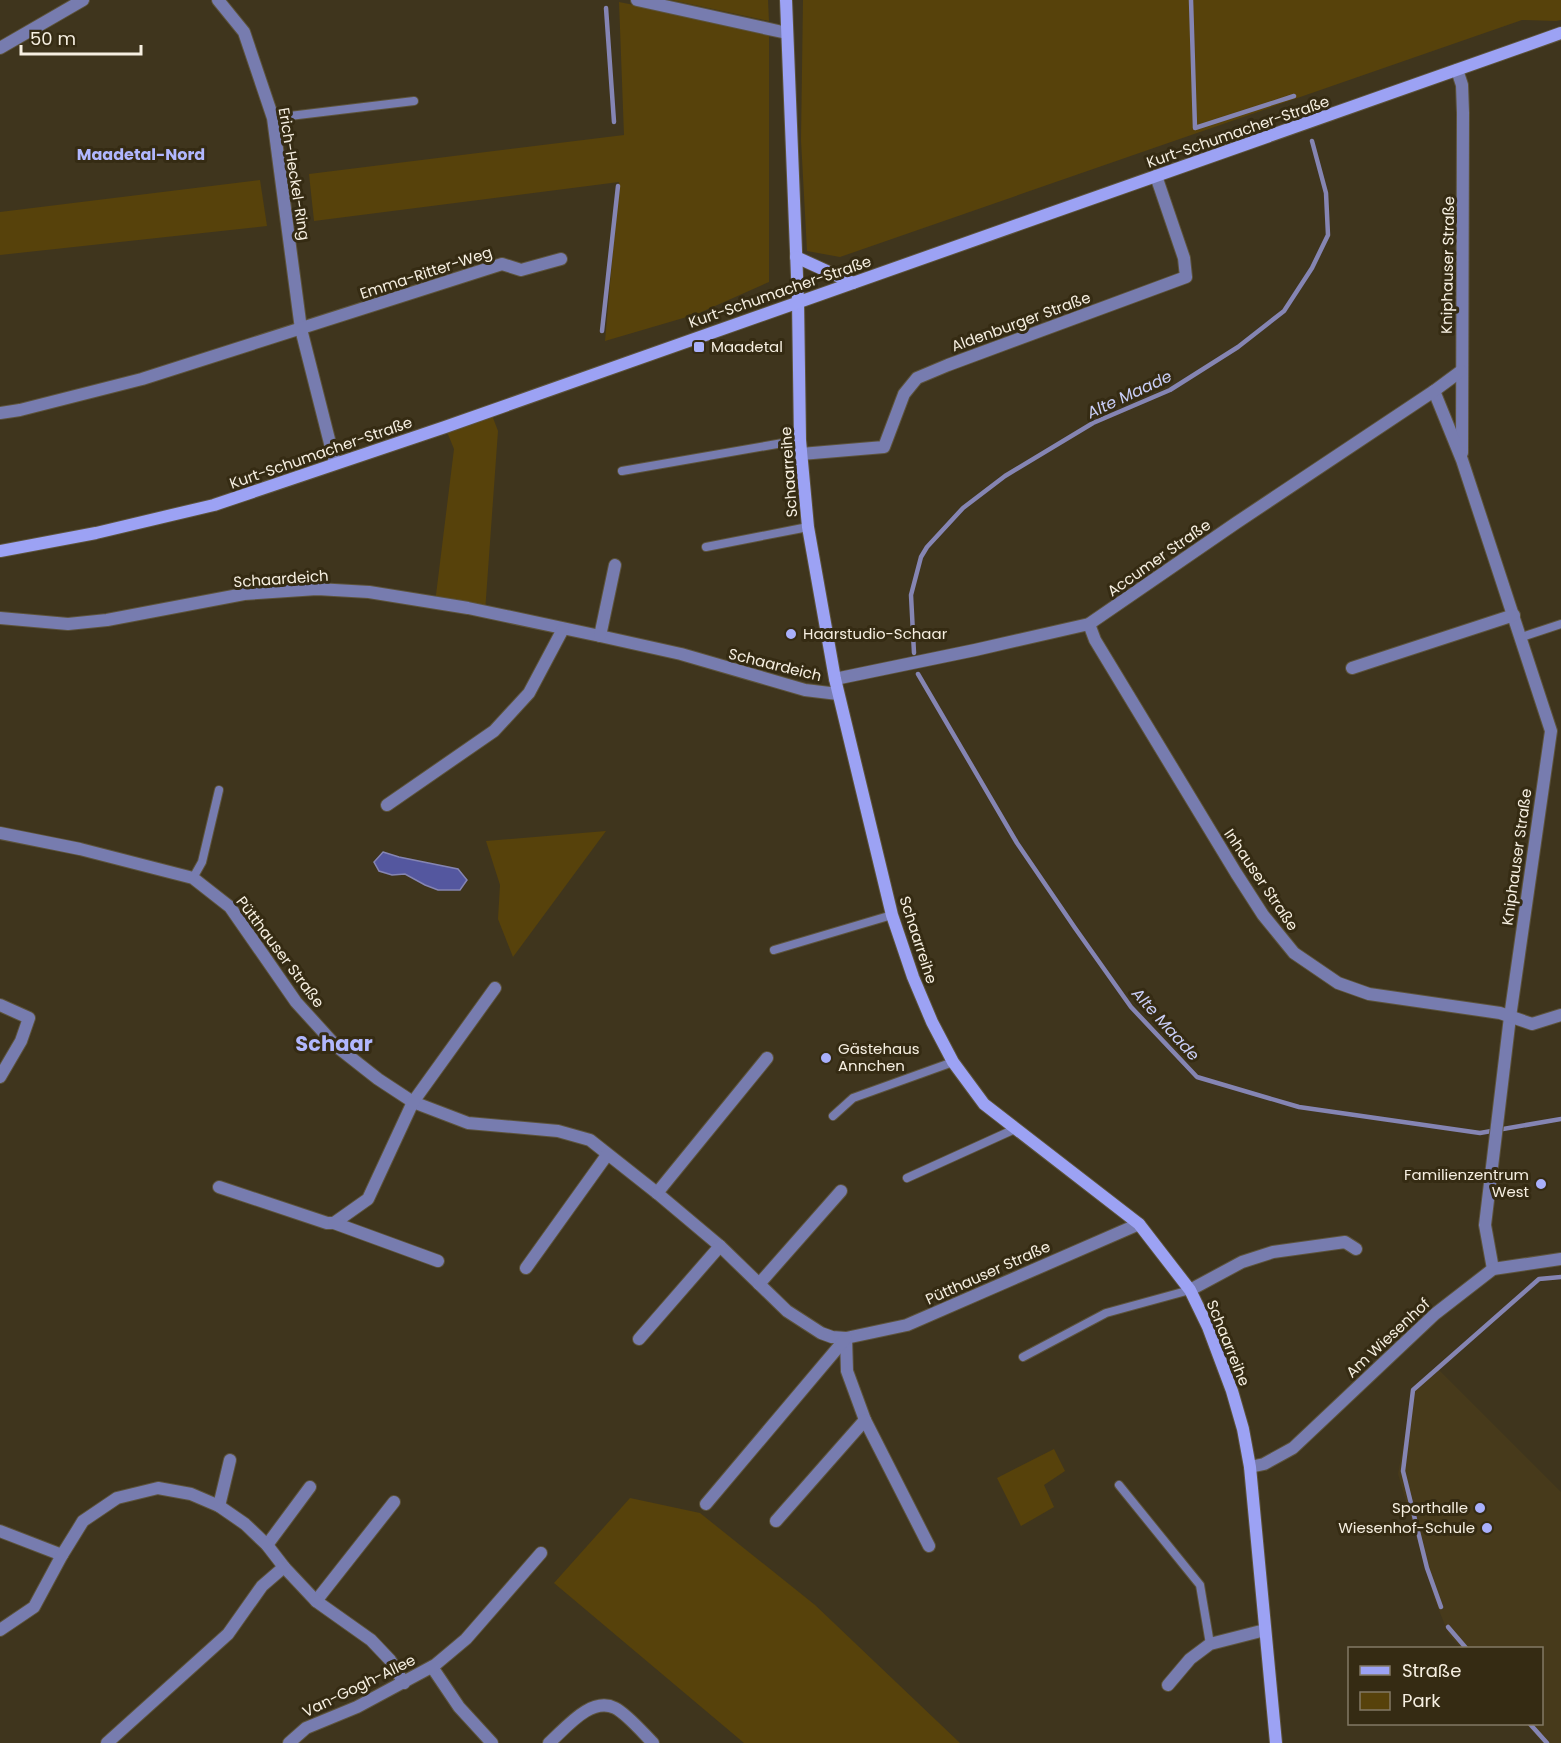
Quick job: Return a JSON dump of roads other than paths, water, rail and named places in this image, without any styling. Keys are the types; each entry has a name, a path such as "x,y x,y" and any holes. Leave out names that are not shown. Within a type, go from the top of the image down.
{"main road":[{"name":"Schaarreihe","path":"786,0 798,301 800,440 808,527 838,694 892,915 924,1004 944,1047 984,1104 1139,1224 1190,1290 1208,1327 1232,1391 1243,1429 1250,1467 1262,1569 1265,1630 1276,1743"},
{"name":"Kurt-Schumacher-Straße","path":"0,551 96,533 213,505 445,427 1561,33"},
{"path":"796,257 853,283"}],"street":[{"path":"0,48 83,0"},
{"name":"Erich-Heckel-Ring","path":"218,0 244,32 273,118 301,329 335,463"},
{"path":"636,0 787,33"},
{"name":"Kniphauser Straße","path":"1457,70 1462,84 1463,113 1462,460"},
{"name":"Aldenburger Straße","path":"801,454 884,447 904,394 917,378 1186,277 1184,258 1156,176"},
{"name":"Emma-Ritter-Weg","path":"301,329 502,264 521,270 561,259"},
{"path":"0,413 142,379 301,329"},
{"name":"Accumer Straße","path":"835,679 1089,624 1434,391 1461,370"},
{"name":"Kniphauser Straße","path":"1434,391 1462,460 1514,615 1556,730 1510,1017 1493,1147 1485,1225 1493,1269"},
{"path":"600,636 615,565"},
{"name":"Schaardeich","path":"0,618 68,624 107,620 244,594 316,589 369,592 468,608 600,636 681,654 795,688 838,694"},
{"path":"1352,668 1514,615"},
{"name":"Inhauser Straße","path":"1089,624 1095,640 1236,873 1263,915 1294,952 1338,983 1369,994 1500,1013 1532,1024 1561,1016"},
{"path":"387,805 494,731 529,693 563,629"},
{"name":"Pütthauser Straße","path":"0,833 80,849 193,878 230,907 296,1002 336,1046 378,1080 412,1101 468,1124 558,1131 590,1140 720,1246 788,1311 821,1333 832,1337 846,1338 907,1325 1139,1224"},
{"path":"334,1223 368,1199 412,1101 495,988"},
{"path":"0,1005 28,1018 21,1041 0,1077"},
{"path":"657,1193 768,1058"},
{"path":"526,1268 607,1155"},
{"path":"219,1187 327,1223 334,1223 438,1261"},
{"path":"759,1284 841,1191"},
{"path":"1190,1290 1242,1262 1273,1252 1345,1242 1356,1249"},
{"path":"639,1339 720,1246"},
{"name":"Am Wiesenhof","path":"1250,1467 1271,1461 1293,1448 1435,1314 1493,1269 1561,1259"},
{"path":"846,1338 847,1371 865,1420 928,1546"},
{"path":"706,1504 846,1338"},
{"path":"776,1521 865,1420"},
{"path":"219,1506 230,1460"},
{"path":"0,1630 34,1607 83,1521 117,1498 158,1488 191,1494 219,1506 245,1524 267,1545 316,1601 371,1640 390,1660 404,1683"},
{"path":"267,1545 310,1488"},
{"path":"316,1601 394,1502"},
{"path":"0,1531 62,1555"},
{"name":"Van-Gogh-Allee","path":"289,1743 306,1728 357,1707 432,1667 466,1639 541,1553"},
{"path":"107,1743 228,1634 262,1586 284,1567"},
{"path":"1168,1685 1190,1659 1210,1644 1265,1630"},
{"path":"432,1667 459,1707 492,1743"},
{"path":"549,1743 576,1719 591,1709 603,1705 616,1709 653,1743"}],"lane":[{"path":"273,118 414,101"},
{"path":"622,471 800,440"},
{"path":"706,547 808,527"},
{"path":"1522,637 1561,624"},
{"path":"193,878 202,862 219,790"},
{"path":"774,950 892,915"},
{"path":"833,1116 853,1098 953,1062"},
{"path":"907,1178 1015,1129"},
{"path":"1023,1356 1106,1313 1190,1290"},
{"path":"1119,1485 1200,1585 1210,1644"}],"waterway":[{"name":"Alte Maade","path":"1191,0 1195,128 1294,96"},
{"path":"606,8 614,122"},
{"name":"Alte Maade","path":"914,653 911,595 921,557 927,547 963,508 1005,476 1093,423 1170,390 1238,347 1284,311 1312,268 1328,235 1326,193 1312,141"},
{"path":"602,331 618,186"},
{"name":"Alte Maade","path":"918,674 1017,843 1075,928 1131,1007 1197,1077 1299,1107 1480,1133 1561,1119"},
{"path":"1441,1607 1427,1568 1403,1471 1413,1390 1539,1279 1561,1277"},
{"path":"1448,1627 1465,1647"},
{"path":"1531,1725 1547,1743"}],"place":[{"name":"Maadetal","path":"699,347"},
{"name":"Haarstudio-Schaar","path":"791,634"},
{"name":"Gästehaus Annchen","path":"826,1058"},
{"name":"Familienzentrum West","path":"1541,1184"},
{"name":"Sporthalle","path":"1480,1508"},
{"name":"Wiesenhof-Schule","path":"1487,1528"}],"district":[{"name":"Maadetal-Nord","path":"141,154"},
{"name":"Schaar","path":"334,1044"}]}
